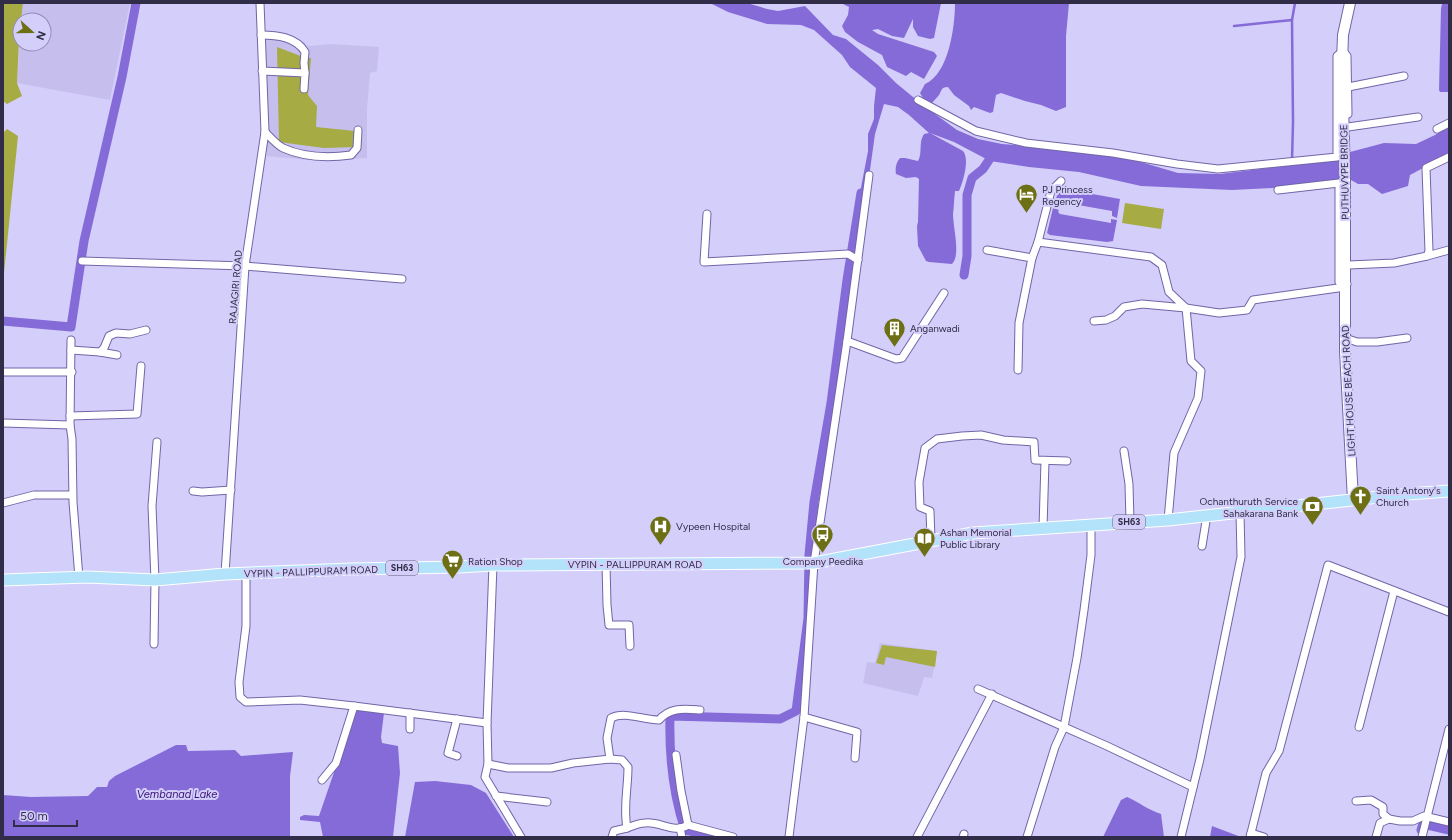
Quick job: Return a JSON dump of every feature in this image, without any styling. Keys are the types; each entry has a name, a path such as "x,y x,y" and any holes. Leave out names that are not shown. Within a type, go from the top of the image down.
{"main road":[{"path":"1343,51 1343,35 1350,3"},
{"name":"PUTHUVYPE BRIDGE","path":"1343,51 1345,284"},
{"name":"LIGHT HOUSE BEACH ROAD","path":"1345,284 1345,338 1353,500"},
{"name":"SH63","path":"809,563 973,533 1168,520 1407,494 1449,491"},
{"name":"VYPIN - PALLIPPURAM ROAD","path":"3,580 79,578 155,580 225,574 494,565 809,563"}],"street":[{"name":"RAJAGIRI ROAD","path":"225,574 245,266 265,132 260,3"},
{"path":"261,35 271,35 293,40 302,47 305,52 304,89"},
{"path":"918,100 976,131 1026,143 1113,153 1177,164 1218,169 1337,157 1337,56 1343,51 1347,56 1348,152"},
{"path":"262,71 305,73"},
{"path":"1348,88 1404,76"},
{"path":"1348,127 1418,117"},
{"path":"1437,129 1449,123"},
{"path":"265,132 282,148 302,153 333,157 350,154 357,148 358,130"},
{"path":"1427,256 1426,168 1449,157"},
{"path":"789,837 804,717 809,563 847,341 869,175"},
{"path":"1018,370 1018,323 1032,258 1038,242 1051,191 1061,182"},
{"path":"1278,190 1339,183 1339,282 1345,284"},
{"path":"1094,321 1106,320 1115,316 1124,307 1142,304 1219,313 1247,310 1253,300 1345,284 1349,281 1349,184"},
{"path":"707,214 704,262 848,254 858,260"},
{"path":"1038,242 1151,257 1162,265 1169,292 1186,308 1191,361 1201,371 1198,398 1174,453 1168,520"},
{"path":"987,250 1032,258"},
{"path":"1349,265 1394,263 1449,250"},
{"path":"82,261 245,266 402,279"},
{"path":"847,341 896,358 902,358 944,294"},
{"path":"100,352 104,348 109,336 116,333 130,334 146,330"},
{"path":"1345,338 1357,342 1377,342 1407,338"},
{"path":"71,340 70,350 72,372 70,425 72,439 72,495 79,578"},
{"path":"70,350 117,355"},
{"path":"70,416 137,414 141,366"},
{"path":"3,372 72,372"},
{"path":"3,423 70,425"},
{"path":"931,540 930,511 920,507 919,482 925,448 937,439 981,435 1003,440 1034,442 1035,460 1067,461"},
{"path":"154,644 155,580 152,506 158,442"},
{"path":"1124,451 1129,484 1130,522"},
{"path":"1044,528 1045,460"},
{"path":"192,491 231,490"},
{"path":"3,502 34,495 72,495"},
{"path":"1181,837 1193,787 1241,557 1240,512"},
{"path":"1202,546 1207,515"},
{"path":"1027,837 1055,747 1064,727 1072,691 1091,554 1091,525"},
{"path":"606,564 607,605 610,625 629,625 630,646"},
{"path":"494,565 487,724 488,764 485,777 521,837"},
{"path":"1264,837 1250,835 1266,773 1279,751 1328,565 1449,612"},
{"path":"246,574 246,626 239,682 240,697 246,702 300,700 487,724"},
{"path":"1359,727 1394,591"},
{"path":"978,689 1107,746 1193,787"},
{"path":"917,837 992,694"},
{"path":"322,780 336,763 354,706"},
{"path":"610,759 607,738 611,718 618,714 649,720 659,720 665,713 677,710 700,710"},
{"path":"410,713 410,729"},
{"path":"804,717 857,732 855,758"},
{"path":"456,720 448,753 457,756"},
{"path":"1423,835 1449,729"},
{"path":"676,754 688,825"},
{"path":"488,764 508,768 551,768 572,763 610,759 622,760 628,767 624,814 627,828"},
{"path":"496,796 547,802"},
{"path":"1356,801 1371,800 1383,807 1383,814 1389,819"},
{"path":"1376,837 1380,823 1389,819 1413,821 1424,816 1449,822"},
{"path":"612,837 614,831 646,822 673,828 680,828 688,825 709,834 733,837"},
{"path":"680,828 682,837"}],"shaded area":[{"path":"3,3 23,3 22,12 12,12 12,52 18,52 17,83 22,96 7,104 3,101"},
{"path":"23,3 130,3 110,100 17,83 19,52 52,52 52,12 22,12"},
{"path":"263,32 287,35 304,42 308,46 332,44 379,47 377,71 370,73 367,109 367,158 319,161 267,156"},
{"path":"277,47 306,58 311,58 308,95 317,106 316,127 355,131 356,147 324,148 279,142"},
{"path":"7,129 18,136 3,283 3,133"},
{"path":"1125,203 1164,209 1161,229 1122,223"},
{"path":"880,643 937,651 932,678 924,677 918,696 863,683 867,662 875,663"},
{"path":"882,645 937,651 935,667 886,657 884,665 876,663"}],"water":[{"path":"710,3 747,3 778,11 805,6 833,35 846,39 924,106 957,130 978,139 1002,144 1051,148 1124,157 1178,173 1220,174 1348,159 1350,152 1384,143 1416,144 1435,135 1449,125 1449,154 1410,175 1408,186 1382,194 1368,184 1358,184 1351,180 1294,187 1232,190 1141,186 1079,172 990,161 954,142 930,133 963,151 966,159 966,165 959,191 955,191 953,214 956,248 955,260 952,264 929,262 926,261 918,246 917,226 919,179 916,177 906,178 896,174 896,170 900,158 918,161 922,137 924,134 929,133 898,107 884,104 875,134 869,177 860,212 859,198 868,151 868,134 874,119 876,88 850,67 842,55 814,30 801,25 767,24 728,12"},
{"path":"841,3 941,3 934,38 930,39 918,36 913,27 913,19 904,38 892,36 878,29 872,30 878,34 934,52 937,56 924,79 911,72 906,76 887,67 882,55 858,42 845,32 842,26 848,15 849,7"},
{"path":"955,3 1069,3 1066,36 1066,107 1056,111 1001,93 996,95 993,112 990,113 974,107 971,110 969,106 954,95 948,87 943,88 932,103 923,98 920,93 925,84 933,79 945,60 952,36"},
{"path":"1449,3 1449,92 1440,92 1441,9 1442,4"},
{"path":"1065,189 1120,199 1117,218 1112,216 1112,211 1061,202 1060,207 1054,205 1060,190"},
{"path":"1053,208 1059,210 1058,212 1060,214 1111,223 1111,219 1117,220 1113,241 1107,242 1050,235 1047,233"},
{"path":"358,708 384,713 381,737 382,743 398,746 400,773 393,837 323,837 320,822 300,820 300,817 304,815 319,816 353,717"},
{"name":"Vembanad Lake","path":"176,745 186,745 188,751 235,750 241,756 293,752 290,776 290,837 3,837 3,795 31,797 88,796 97,787 107,787 109,781 115,776"},
{"path":"435,781 471,785 486,793 514,837 405,837 415,782"},
{"path":"1127,797 1161,814 1164,837 1103,837 1121,800"},
{"path":"1212,826 1241,837 1210,837"}],"waterway":[{"path":"3,321 71,327 84,241 122,77 136,3"},
{"path":"1292,20 1295,3"},
{"path":"1234,26 1292,20 1292,161"},
{"path":"964,275 967,256 967,195 972,178 983,169 989,160 992,151"},
{"path":"718,837 685,830 677,802 673,774 670,745 670,716 780,719 796,711 808,618 809,555 814,502 831,403 847,280 861,193"},
{"path":"1421,830 1423,824 1449,830"}],"place":[{"name":"PJ Princess Regency","path":"1026,214"},
{"name":"Anganwadi","path":"895,348"},
{"name":"Saint Antony's Church","path":"1361,516"},
{"name":"Ochanthuruth Service Sahakarana Bank","path":"1313,526"},
{"name":"Vypeen Hospital","path":"661,546"},
{"name":"Company Peedika","path":"823,554"},
{"name":"Ashan Memorial Public Library","path":"924,558"},
{"name":"Ration Shop","path":"452,580"}]}
